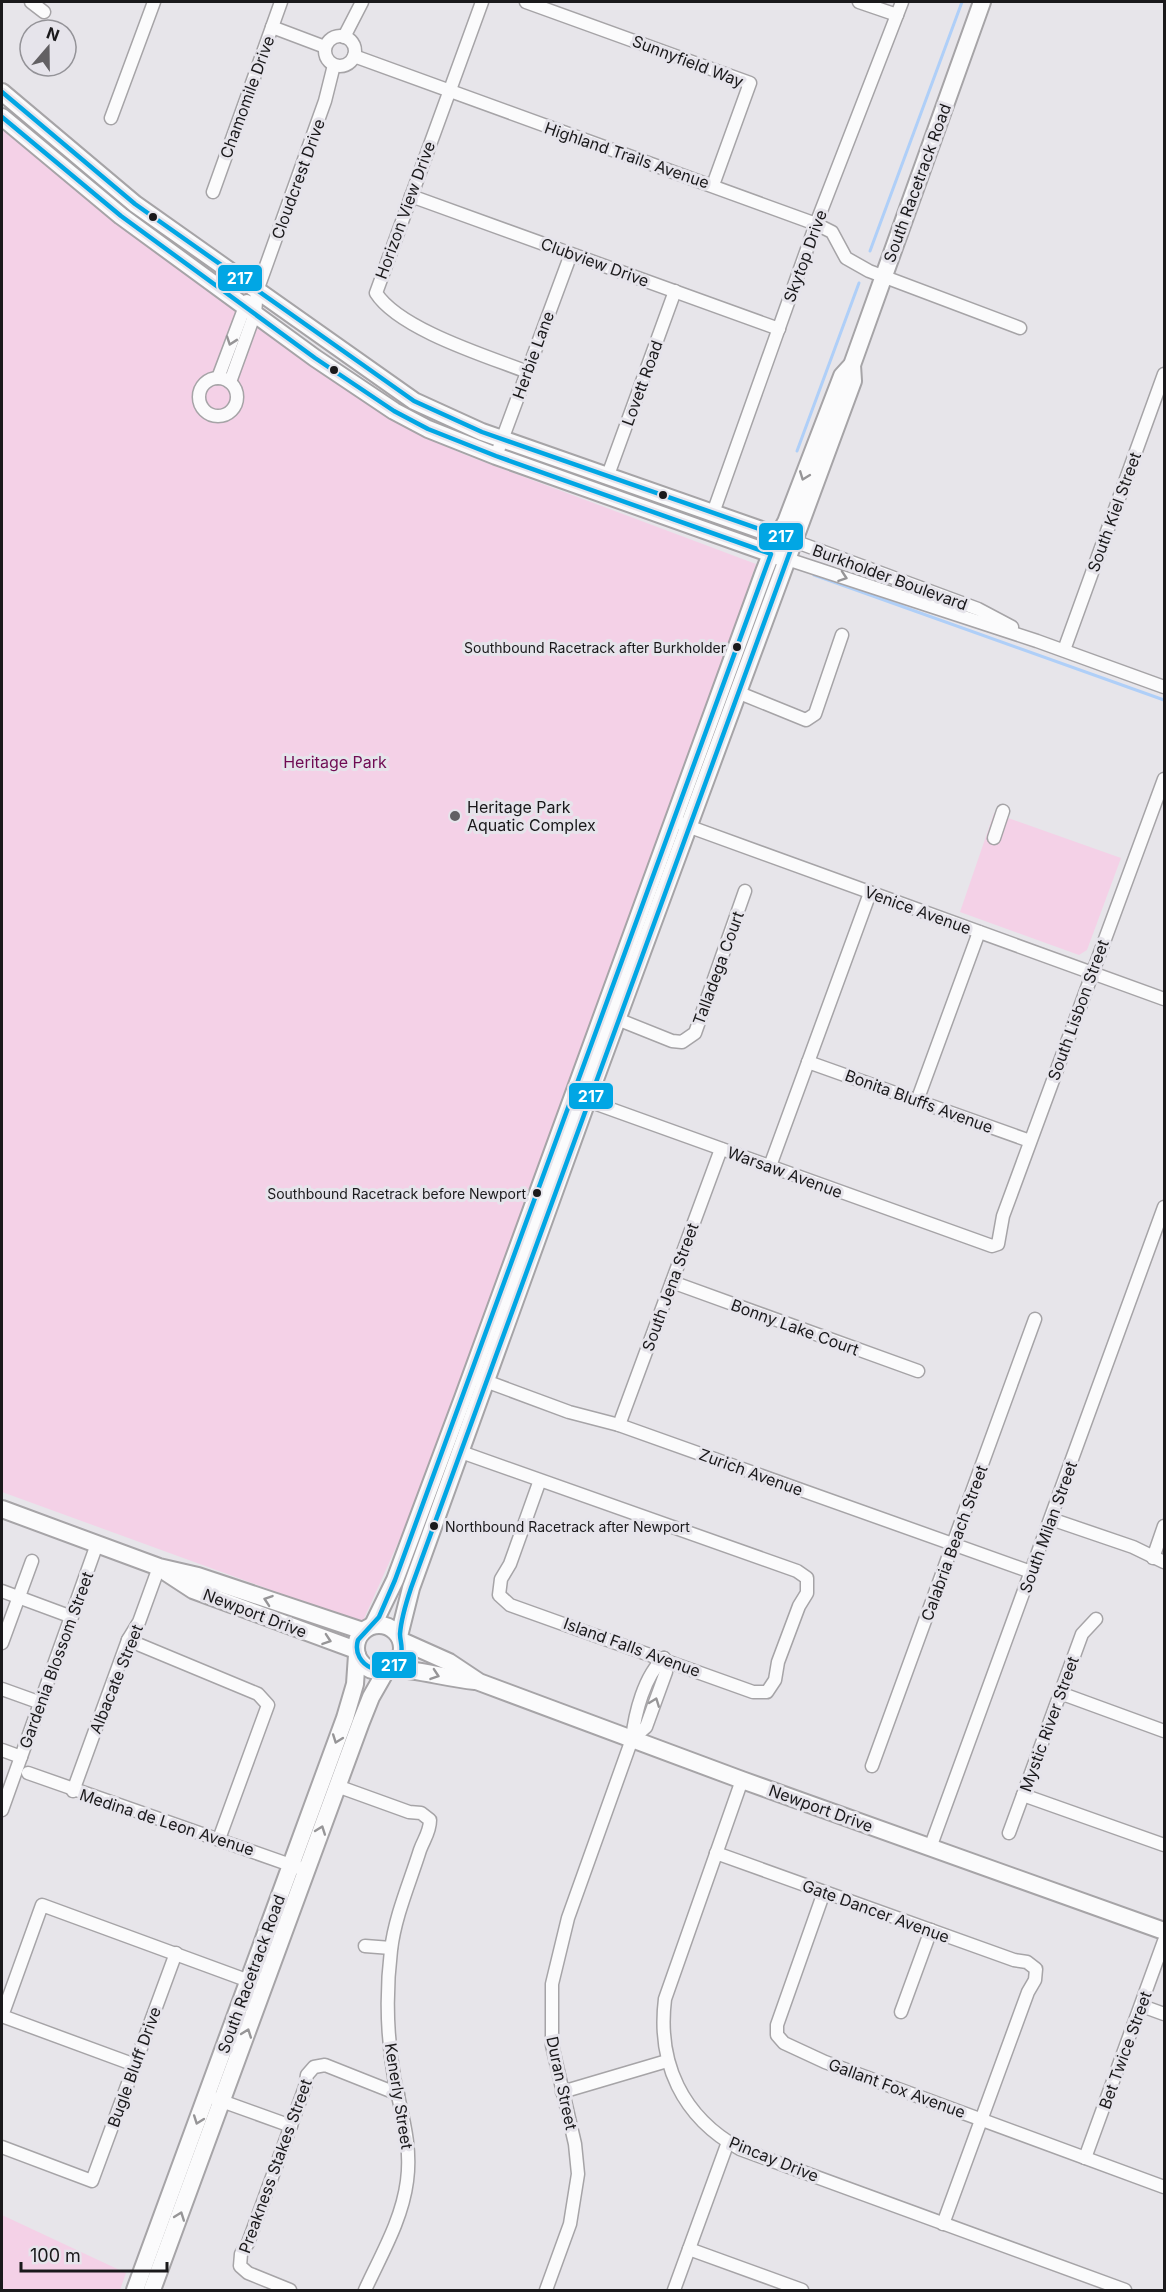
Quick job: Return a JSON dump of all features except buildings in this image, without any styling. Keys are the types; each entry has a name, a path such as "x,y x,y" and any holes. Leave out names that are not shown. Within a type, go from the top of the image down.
{"main road":[{"name":"South Racetrack Road","path":"368,1628 395,1580 471,1376 580,1098 680,824 737,692 787,559 786,522 842,376 852,365 982,2"},
{"name":"Burkholder Boulevard","path":"2,92 127,198 414,401 460,424 786,538"},
{"name":"Burkholder Boulevard","path":"2,117 91,193 315,358 394,411 428,429 496,456 787,559"},
{"name":"South Racetrack Road","path":"401,1639 411,1588 487,1381 580,1098 616,1019 771,554 786,538"},
{"name":"Newport Drive","path":"2,1509 159,1567 198,1576 368,1628"},
{"name":"Newport Drive","path":"159,1567 194,1590 357,1653"},
{"path":"387,1626 401,1639 401,1656 389,1669 372,1670 362,1663 357,1653 357,1640 368,1628 387,1626"},
{"name":"Newport Drive","path":"401,1639 449,1662 479,1682 742,1780 1164,1931"},
{"name":"South Racetrack Road","path":"135,2290 214,2098 298,1867 351,1699 357,1653"},
{"name":"South Racetrack Road","path":"152,2290 249,1981 298,1867 337,1786 371,1697 389,1669"},
{"name":"Newport Drive","path":"389,1669 421,1670 443,1678 479,1682"}],"street":[{"path":"31,2 44,12"},
{"path":"111,118 154,2"},
{"name":"Chamomile Drive","path":"213,192 281,2"},
{"path":"344,37 362,2"},
{"name":"Horizon View Drive","path":"482,2 376,293 382,302 452,343 525,371"},
{"name":"Sunnyfield Way","path":"526,2 750,83 712,185"},
{"path":"859,2 897,15"},
{"name":"Skytop Drive","path":"713,513 816,224 902,2"},
{"path":"272,27 325,47"},
{"path":"344,37 353,44 354,56 346,65 334,65 326,58 325,47 330,40 344,37"},
{"name":"Highland Trails Avenue","path":"354,56 816,224 832,232 846,258 884,277 1020,328"},
{"name":"Cloudcrest Drive","path":"224,380 325,101 334,65"},
{"name":"Clubview Drive","path":"411,196 779,329"},
{"name":"Herbie Lane","path":"496,456 525,371 571,254"},
{"name":"Lovett Road","path":"608,475 675,291"},
{"name":"South Kiel Street","path":"1064,650 1164,374"},
{"name":"Burkholder Boulevard","path":"786,538 978,609 1037,641"},
{"name":"Burkholder Boulevard","path":"787,559 1064,650 1164,687"},
{"path":"737,692 806,720 815,714 842,635"},
{"name":"South Lisbon Street","path":"998,1244 1003,1216 1164,779"},
{"path":"994,838 1003,811"},
{"name":"Venice Avenue","path":"680,824 1164,999"},
{"name":"Talladega Court","path":"616,1019 672,1041 682,1042 694,1033 745,891"},
{"path":"770,1167 870,893"},
{"path":"917,1101 979,932"},
{"name":"Bonita Bluffs Avenue","path":"808,1062 1030,1141"},
{"name":"Warsaw Avenue","path":"580,1098 992,1246 998,1244"},
{"name":"South Jena Street","path":"619,1425 720,1149"},
{"name":"South Milan Street","path":"930,1848 1164,1207"},
{"name":"Bonny Lake Court","path":"672,1282 918,1371"},
{"name":"Calabria Beach Street","path":"873,1766 1035,1319"},
{"name":"Zurich Avenue","path":"471,1376 570,1412 619,1425 1031,1572"},
{"path":"460,1452 540,1480"},
{"name":"Island Falls Avenue","path":"540,1480 797,1571 807,1578 807,1593 799,1606 782,1651 776,1680 767,1692 753,1692 664,1658 510,1605 499,1595 501,1579 510,1564 540,1480"},
{"path":"1051,1518 1133,1547 1159,1560 1164,1527"},
{"name":"Gardenia Blossom Street","path":"2,1810 97,1544"},
{"path":"2,1643 32,1561"},
{"name":"Albacate Street","path":"73,1791 128,1640 138,1622 159,1567"},
{"path":"2,1591 72,1617"},
{"name":"Mystic River Street","path":"1009,1833 1082,1634 1096,1619"},
{"path":"128,1640 258,1694 268,1705 219,1839"},
{"name":"Duran Street","path":"546,2290 570,2224 577,2191 575,2144 552,2045 550,2022 555,1963 568,1918 632,1739 634,1722 653,1668 664,1658"},
{"path":"2,1689 41,1703"},
{"path":"1060,1693 1164,1731"},
{"path":"2,1750 21,1757"},
{"name":"Medina de Leon Avenue","path":"28,1773 73,1791 298,1867"},
{"name":"Pincay Drive","path":"742,1780 665,1999 662,2029 667,2061 685,2099 697,2116 728,2142 761,2157 1125,2290"},
{"name":"Kenerly Street","path":"337,1786 409,1812 421,1813 430,1820 430,1831 422,1843 391,1948 389,2023 398,2094 408,2141 405,2193 396,2224 364,2290"},
{"path":"1023,1795 1164,1846"},
{"name":"Gate Dancer Avenue","path":"716,1853 1014,1960 1027,1962 1036,1969 1035,1980 981,2119"},
{"name":"Gallant Fox Avenue","path":"824,1892 777,2025 777,2036 784,2043 825,2062 1164,2187"},
{"path":"135,2065 2,2016 42,1905 249,1981"},
{"path":"901,2012 931,1930"},
{"name":"Bet Twice Street","path":"1085,2158 1164,1941"},
{"path":"365,1946 391,1948"},
{"name":"Bugle Bluff Drive","path":"2,2147 92,2181 176,1953"},
{"path":"1142,2006 1164,2014"},
{"path":"562,2092 667,2061"},
{"name":"Preakness Stakes Street","path":"290,2290 248,2273 240,2266 241,2254 248,2243 291,2126 307,2075 314,2067 325,2065 398,2094"},
{"path":"214,2098 291,2126"},
{"path":"943,2224 981,2119"},
{"path":"674,2290 728,2142"},
{"path":"689,2248 798,2290"}],"green space":[{"name":"Heritage Park","path":"2,129 398,424 463,454 756,564 582,1072 463,1398 362,1623 2,1492"},
{"path":"994,813 1121,858 1087,950 1079,955 960,912"},
{"path":"2,2215 126,2273 120,2290 2,2290"}],"waterway":[{"path":"870,251 962,2"},
{"path":"797,451 859,283"},
{"path":"814,575 1164,700"}],"transit line":[{"name":"217","path":"2,92 135,204 414,401 482,432 794,541 411,1588 401,1628 400,1657 394,1665 387,1669 379,1670 365,1664 357,1649 358,1640 379,1617 395,1580 771,554 496,456 428,429 394,411 315,358 121,216 2,117"}],"place":[{"name":"Southbound Racetrack after Burkholder","path":"737,647"},
{"name":"Heritage Park Aquatic Complex","path":"455,816"},
{"name":"Southbound Racetrack before Newport","path":"537,1193"},
{"name":"Northbound Racetrack after Newport","path":"434,1526"}]}
